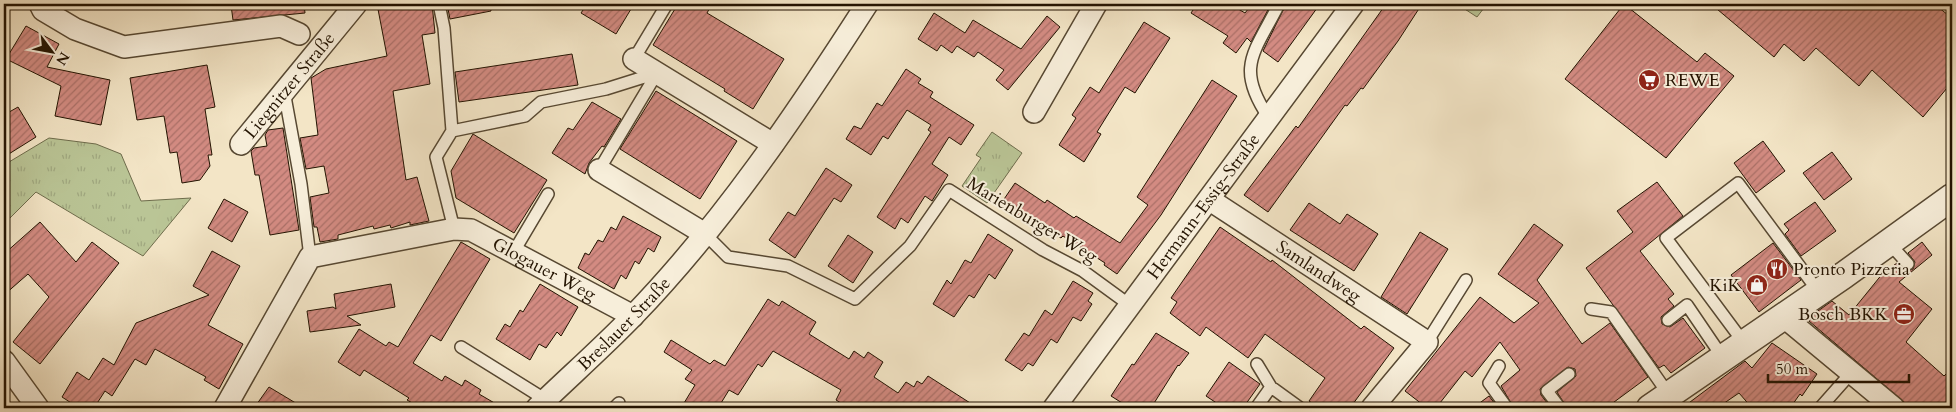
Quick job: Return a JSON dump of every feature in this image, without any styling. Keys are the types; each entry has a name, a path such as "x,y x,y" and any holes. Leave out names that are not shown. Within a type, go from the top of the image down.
{"street":[{"path":"40,4 43,10 76,29 124,47 212,37 281,26 299,34"},
{"name":"Liegnitzer Straße","path":"241,144 356,4"},
{"name":"Breslauer Straße","path":"541,404 633,316 705,234 773,144 867,4"},
{"path":"1034,112 1096,4"},
{"name":"Hermann-Essig-Straße","path":"1054,408 1354,4"},
{"path":"634,59 773,144"},
{"path":"599,170 705,234"},
{"path":"1660,401 1889,243 1952,197"},
{"name":"Samlandweg","path":"1210,200 1428,342"},
{"name":"Glogauer Weg","path":"310,256 454,229 471,230 633,316"},
{"path":"225,408 310,256"},
{"path":"1783,316 1850,374 1894,408"},
{"path":"1372,408 1428,342"},
{"path":"4,361 38,408"}],"lane":[{"path":"439,4 444,28 452,131 436,157 454,229"},
{"path":"634,59 667,4"},
{"path":"1269,118 1256,98 1251,84 1249,63 1280,4"},
{"path":"452,131 525,116 541,102 606,89 657,73"},
{"path":"599,170 657,73"},
{"path":"284,91 301,184 310,256"},
{"path":"1734,350 1666,238 1738,183 1818,291"},
{"name":"Marienburger Weg","path":"705,234 728,257 788,266 855,299 910,246 950,190 1044,250 1084,271 1131,306"},
{"path":"513,253 548,194"},
{"path":"1889,243 1908,264"},
{"path":"1428,342 1466,280"},
{"path":"1668,320 1687,305 1734,350"},
{"path":"1591,309 1611,312 1660,401"},
{"path":"461,347 541,404"},
{"path":"1257,364 1271,387 1300,408"},
{"path":"1499,366 1488,383 1507,408"},
{"path":"1560,408 1548,391 1569,374"},
{"path":"1820,408 1850,374"},
{"path":"1256,408 1271,387"}],"green space":[{"path":"1457,4 1487,4 1477,17"},
{"path":"992,132 1022,153 987,203 962,186 981,158 976,155"},
{"path":"49,138 96,144 121,154 141,201 191,198 143,256 36,192 4,224 4,165"}],"building":[{"path":"304,4 305,13 233,20 231,5"},
{"path":"377,4 432,4 435,33 422,35 430,84 393,91 406,180 417,177 429,221 410,225 410,222 391,228 390,225 374,229 373,226 338,235 338,239 320,242 317,227 314,227 310,197 329,193 324,166 306,169 300,138 318,135 311,78 326,69 387,56"},
{"path":"447,4 490,4 491,11 450,19"},
{"path":"587,4 634,4 616,34 581,13"},
{"path":"678,4 712,4 707,13 784,59 753,109 724,91 725,89 653,45"},
{"path":"1197,4 1230,4 1245,13 1252,4 1271,4 1251,42 1247,38 1236,53 1223,43 1228,36 1191,13"},
{"path":"1286,4 1320,4 1278,62 1263,51"},
{"path":"1386,4 1422,4 1363,89 1361,88 1347,106 1345,105 1268,212 1244,195 1296,126 1298,128"},
{"name":"REWE","path":"1624,4 1697,62 1705,53 1734,76 1666,158 1565,79"},
{"path":"1711,4 1934,4 1952,18 1952,82 1923,117 1872,70 1859,86 1816,48 1804,61 1784,44 1774,57"},
{"path":"934,13 965,33 973,20 1021,49 1047,16 1060,27 1008,90 996,80 1004,70 978,52 974,57 957,46 952,53 941,45 937,51 918,39"},
{"path":"1144,22 1170,38 1135,93 1125,87 1097,132 1101,134 1084,162 1059,145 1076,118 1072,115 1090,87 1099,93"},
{"path":"26,26 59,44 47,67 110,80 101,125 55,116 61,86 6,59"},
{"path":"572,54 578,85 459,102 455,72"},
{"path":"207,65 215,107 205,109 212,155 208,155 210,166 200,180 182,183 177,152 170,153 164,116 137,120 130,78"},
{"path":"906,69 921,79 918,83 933,92 930,97 974,125 961,145 949,137 932,164 948,175 932,201 925,196 908,223 901,218 895,229 877,217 931,132 928,130 931,125 907,110 888,139 883,136 871,155 846,139 854,126 861,129 877,103 882,106"},
{"path":"1212,80 1237,96 1161,215 1117,274 1104,265 1105,263 1063,236 1061,238 1035,222 1032,225 1000,205 1015,183 1045,203 1047,200 1074,218 1076,216 1120,243 1148,205 1137,197"},
{"path":"656,91 737,141 700,199 620,149"},
{"path":"592,102 621,119 604,147 602,146 589,163 585,174 552,153 568,128 573,130"},
{"path":"18,107 36,137 4,157 4,115"},
{"path":"283,128 299,230 270,235 259,175 255,175 251,151 254,148 267,146 265,135 268,130"},
{"path":"473,134 547,180 514,233 456,198 451,171"},
{"path":"1763,141 1785,171 1756,193 1734,163"},
{"path":"1832,152 1852,179 1824,200 1803,173"},
{"path":"826,168 852,185 841,202 834,198 795,258 769,240 788,212 795,216"},
{"path":"1657,182 1683,216 1640,251 1674,294 1668,299 1674,306 1661,317 1662,324 1670,327 1683,318 1705,348 1671,373 1664,365 1659,368 1586,268 1633,232 1617,211"},
{"path":"224,199 248,212 232,242 208,228"},
{"path":"1815,202 1836,231 1801,256 1785,234 1789,230 1784,224"},
{"path":"1309,203 1340,224 1347,214 1378,234 1354,271 1290,230"},
{"path":"623,216 661,237 654,252 648,248 639,264 635,261 626,279 621,275 614,289 578,268 585,253 589,255 598,240 603,242 611,227 616,230"},
{"path":"40,222 76,262 92,242 119,263 40,364 13,342 49,297 28,274 4,295 4,254"},
{"path":"1534,224 1563,245 1537,280 1582,344 1610,323 1648,377 1606,408 1567,408 1557,392 1576,376 1575,369 1568,367 1540,389 1541,395 1551,408 1514,408 1501,386 1520,370 1500,342 1472,377 1465,371 1436,408 1427,408 1405,391 1480,297 1514,323 1539,303 1498,274"},
{"path":"1220,227 1271,262 1272,260 1361,329 1364,326 1394,348 1350,408 1319,408 1309,401 1325,378 1265,334 1248,358 1206,327 1200,336 1170,313 1177,302 1171,298"},
{"path":"1420,232 1448,249 1407,314 1381,297"},
{"path":"988,234 1013,250 995,279 989,274 974,298 969,295 954,317 933,304 947,280 951,284 965,260 971,263"},
{"path":"848,235 873,252 853,283 828,266"},
{"path":"461,242 490,259 441,341 431,335 413,363 442,381 445,376 462,386 465,380 481,390 479,394 503,408 421,408 407,400 409,398 364,370 360,376 338,362 359,329 386,346 389,342 398,347"},
{"path":"1922,242 1932,255 1899,282 1932,309 1906,342 1944,376 1952,368 1952,408 1911,408 1809,321 1815,313 1832,301 1849,315 1883,273 1897,263 1905,271 1913,269 1915,262 1908,253"},
{"path":"1773,243 1801,280 1759,312 1731,275"},
{"path":"212,251 240,266 208,325 243,344 219,389 204,380 206,377 155,349 146,365 135,359 112,396 105,391 94,408 79,408 62,397 77,372 89,380 103,358 114,365 136,323 209,295 193,286"},
{"path":"1073,281 1093,293 1088,301 1092,304 1081,321 1073,317 1057,343 1051,339 1033,366 1028,363 1022,371 1005,360 1024,333 1029,336 1045,310 1052,315"},
{"path":"391,284 395,307 347,316 361,325 310,332 307,311 333,307 336,309 334,294"},
{"path":"540,284 578,307 561,336 557,332 546,348 539,344 530,360 496,339 505,324 510,327 520,310 523,312"},
{"path":"768,299 779,306 782,301 816,322 809,334 849,359 854,351 864,358 868,352 883,362 874,377 898,393 906,382 914,387 917,381 922,384 928,376 978,408 849,408 836,400 841,390 773,351 762,367 758,364 738,395 729,390 718,408 681,408 695,385 685,379 692,370 664,352 671,340 710,364 714,360 725,366"},
{"path":"1156,333 1189,353 1178,365 1151,408 1130,408 1111,396 1132,364 1134,365"},
{"path":"1772,343 1817,374 1802,396 1800,394 1790,408 1752,408 1739,393 1717,408 1682,408 1745,361 1752,368"},
{"path":"1229,362 1260,384 1243,408 1224,408 1206,396"},
{"path":"269,387 304,408 254,408"},
{"path":"1489,396 1498,408 1473,408"}],"place":[{"name":"REWE","path":"1649,80"},
{"name":"Pronto Pizzeria","path":"1777,269"},
{"name":"KiK","path":"1757,285"},
{"name":"Bosch BKK","path":"1904,314"}]}
